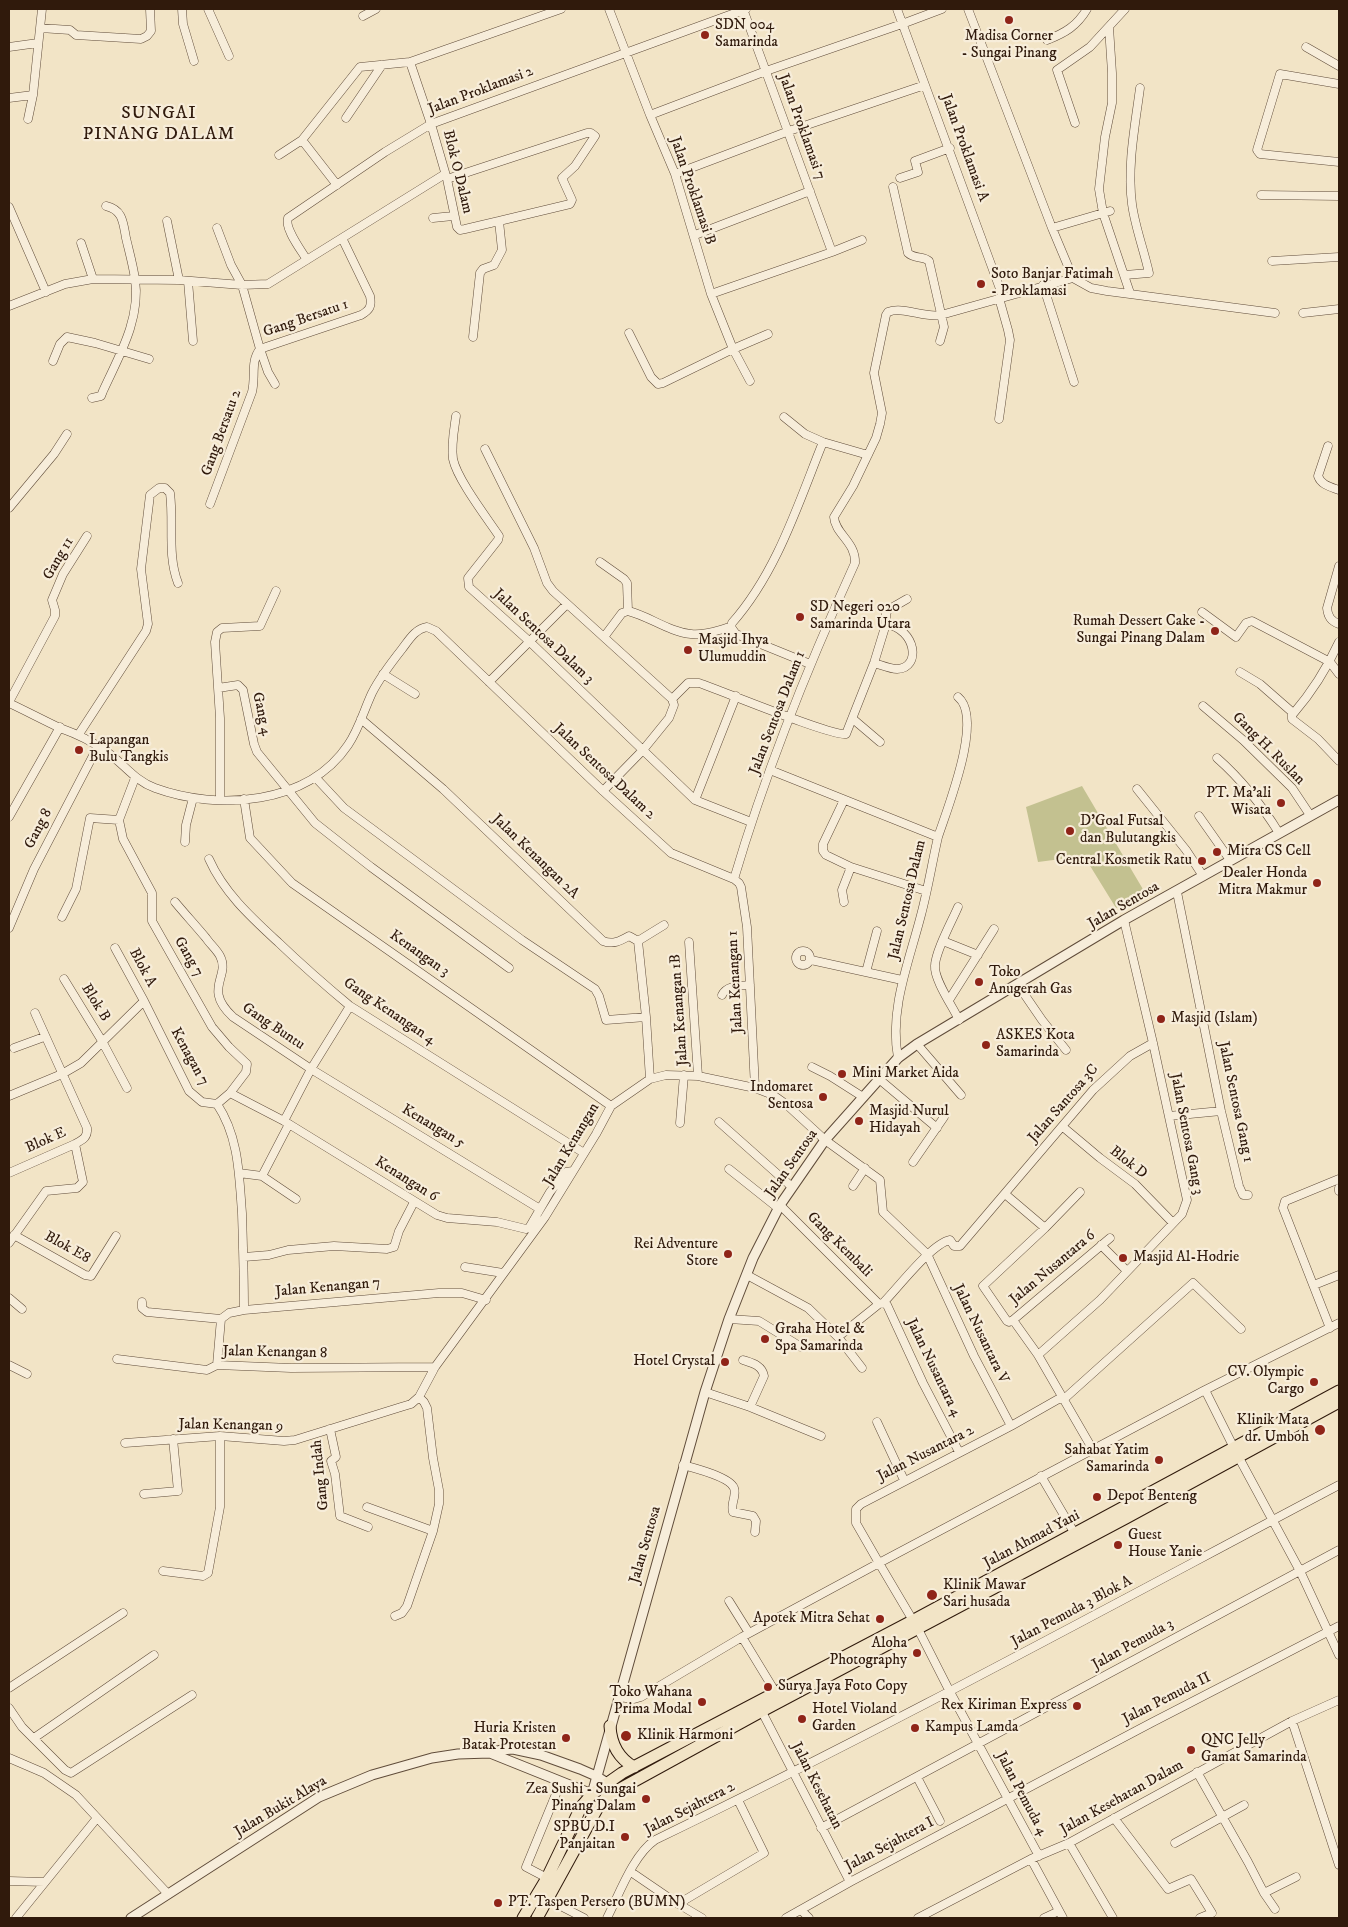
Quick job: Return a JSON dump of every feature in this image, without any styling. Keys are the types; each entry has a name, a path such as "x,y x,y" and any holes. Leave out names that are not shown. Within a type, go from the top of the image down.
{"main road":[{"name":"Jalan Ahmad Yani","path":"592,1794 634,1767 759,1707 1236,1452 1339,1391"},
{"name":"Jalan Ahmad Yani","path":"537,1918 598,1807 606,1798 759,1707 776,1693 915,1625 1075,1534 1339,1402"},
{"path":"610,1726 610,1738 618,1754 634,1767"},
{"path":"523,1918 547,1878 581,1807 592,1794"}],"street":[{"path":"28,118 33,94 42,9"},
{"path":"40,28 70,30 76,35 141,38 148,36 151,31 150,9"},
{"path":"182,9 183,24 194,61"},
{"path":"208,9 230,56"},
{"path":"363,16 376,9"},
{"path":"279,156 302,140 357,69 363,66 410,62 561,9"},
{"name":"Jalan Proklamasi B","path":"609,9 675,174 695,235 711,294 732,349 750,381"},
{"name":"Jalan Proklamasi 2","path":"307,260 286,221 292,214 431,124 744,9"},
{"name":"Jalan Proklamasi 7","path":"744,9 833,251"},
{"name":"Jalan Proklamasi A","path":"897,9 950,148 1001,298 1010,340 999,419"},
{"path":"650,115 766,71 942,9"},
{"path":"968,9 1072,278 1091,288 1275,313"},
{"path":"1047,40 1063,34 1072,28 1087,9"},
{"path":"1075,123 1057,70 1079,55 1125,9"},
{"path":"1109,27 1112,104 1102,162 1100,190 1130,293"},
{"path":"9,46 38,43"},
{"path":"1306,47 1339,66"},
{"name":"Blok O Dalam","path":"410,62 431,124 446,177 453,216 457,227 460,230 499,221"},
{"path":"346,118 382,64"},
{"path":"1339,84 1280,74 1257,150 1260,154 1339,162"},
{"path":"675,174 788,131 925,85"},
{"path":"1125,275 1149,273 1132,205 1131,189 1131,154 1140,88"},
{"path":"9,98 33,94"},
{"path":"9,306 65,284 93,279 188,280 242,285 268,284 446,177 588,133 594,134 594,138 575,166 562,178 571,194 572,200 570,204 499,221 502,250 494,265 483,269 480,273 473,338"},
{"path":"302,140 338,185"},
{"path":"900,178 918,172 915,161 950,148"},
{"path":"893,187 908,253 911,256 928,260 944,327 940,341"},
{"path":"695,235 810,192"},
{"path":"1260,195 1339,196"},
{"path":"92,398 101,396 121,351 134,315 136,280 122,215 113,208 106,206"},
{"path":"9,207 46,292"},
{"path":"1052,228 1106,212"},
{"path":"433,218 453,216"},
{"path":"167,221 179,280"},
{"path":"217,228 228,258 242,285 260,349 268,372 275,384"},
{"name":"Gang Bersatu 1","path":"260,349 362,315 368,310 372,303 370,296 342,238"},
{"path":"711,294 862,240"},
{"path":"81,243 93,279"},
{"path":"1272,261 1339,256"},
{"path":"784,417 806,434 823,442 868,455 882,418 874,373 886,315 892,310 930,316 942,315 1072,278"},
{"path":"188,280 193,341"},
{"path":"1043,285 1074,382"},
{"path":"1303,313 1339,309"},
{"path":"629,333 651,377 658,384 768,334"},
{"path":"53,361 60,344 67,337 73,337 149,359"},
{"name":"Gang Bersatu 2","path":"210,504 252,392 254,359 260,349"},
{"name":"Jalan Sentosa Dalam 3","path":"456,416 452,444 453,459 457,471 499,536 498,540 468,578 469,587 529,641 695,800 751,822"},
{"path":"9,508 54,454 67,434"},
{"path":"731,627 732,623 759,588 778,551 823,442"},
{"path":"1328,446 1318,476 1319,480 1339,490"},
{"path":"485,449 534,548 547,583 553,592 672,698 674,706 672,712 643,750 602,791"},
{"name":"Jalan Sentosa Dalam 1","path":"734,878 751,822 790,716 810,664 855,563 856,555 836,523 834,516 849,494 868,455"},
{"path":"79,734 146,631 148,624 141,554 150,496 158,488 165,488 170,493 174,566 178,584"},
{"name":"Gang 11","path":"9,702 55,616 52,600 63,574 87,536"},
{"path":"600,562 624,579 628,610"},
{"path":"1339,566 1327,608 1328,616 1339,624"},
{"path":"220,800 220,718 215,642 217,632 222,628 260,626 276,591"},
{"path":"672,698 688,683 694,682 842,735 846,734 874,663 886,624 886,613 907,599"},
{"path":"489,682 566,604"},
{"path":"628,610 666,627 690,634 707,633 731,627"},
{"path":"604,637 622,613 628,610"},
{"path":"1202,612 1236,637 1246,623 1252,621 1330,662 1339,674"},
{"path":"874,663 896,669 908,664 912,656 912,646 902,629 886,624"},
{"name":"Jalan Sentosa Dalam 2","path":"382,674 417,631 427,627 436,631 602,791 671,853 734,878"},
{"path":"731,627 736,634 810,664"},
{"path":"1293,714 1308,697 1330,662 1339,642"},
{"path":"1240,672 1260,684 1293,714 1292,718 1318,739 1339,761"},
{"path":"9,702 60,728 79,734 107,752 135,778 154,788 193,798 244,800 267,797 287,790 316,778 329,768 349,744 382,674 415,694"},
{"name":"Gang 4","path":"218,688 238,685 243,690 254,744 287,790"},
{"path":"695,800 736,696"},
{"path":"938,837 950,801 969,725 966,707 958,697"},
{"name":"Gang H. Ruslan","path":"1203,706 1243,740 1292,788 1310,814"},
{"name":"Jalan Kenangan 2A","path":"361,719 443,789 603,941 616,943 629,936 638,941"},
{"path":"853,719 880,742"},
{"path":"9,817 60,728"},
{"name":"Gang 8","path":"9,928 34,869 98,746"},
{"path":"1217,758 1240,780 1256,799 1278,833"},
{"name":"Jalan Sentosa Dalam","path":"770,770 938,837 898,1000 895,1042 898,1058"},
{"path":"62,917 76,889 90,818 119,820 135,778"},
{"path":"316,778 344,808 522,940 595,989 606,1020 646,1017"},
{"path":"1137,789 1181,844 1203,876"},
{"path":"287,790 315,823 379,873 510,968"},
{"path":"185,842 186,825 193,798"},
{"name":"Kenangan 3","path":"244,800 250,838 292,883 611,1106"},
{"path":"844,800 823,844 823,851 826,855 851,867 926,891"},
{"name":"Jalan Sentosa","path":"592,1794 704,1392 730,1319 747,1275 779,1207 825,1140 898,1058 917,1044 1124,920 1177,892 1310,814 1339,800"},
{"path":"1199,816 1230,860"},
{"name":"Gang 7","path":"119,820 123,839 152,893 152,921 212,1027 228,1047 248,1064 246,1072 230,1093"},
{"name":"Gang Kenangan 4","path":"208,859 214,872 238,904 320,981 350,1006 584,1153"},
{"path":"844,902 842,890 851,867"},
{"name":"Jalan Kenangan 1","path":"734,878 740,883 747,926 755,1088"},
{"name":"Jalan Sentosa Gang 1","path":"1177,892 1238,1186 1241,1193 1248,1195"},
{"name":"Gang Buntu","path":"175,902 220,954 223,966 217,989 219,997 228,1012 311,1070"},
{"path":"958,907 935,966 937,977 959,1020"},
{"name":"Jalan Sentosa Gang 3","path":"1038,1355 1100,1300 1182,1214 1187,1200 1124,920"},
{"path":"650,1079 638,941 664,925"},
{"path":"949,1000 994,929"},
{"path":"866,972 876,931"},
{"name":"Jalan Kenangan 1B","path":"689,942 698,1076"},
{"path":"943,942 978,956"},
{"name":"Blok A","path":"115,948 144,1001"},
{"path":"811,960 902,980"},
{"name":"Blok B","path":"64,980 102,1041 127,1088"},
{"path":"722,996 726,989 750,985"},
{"path":"1018,985 1066,1050"},
{"path":"9,1096 62,1074 81,1063 144,1001"},
{"name":"Kenagan 7","path":"144,1001 189,1091 202,1102 217,1104"},
{"path":"262,1176 311,1070 350,1006"},
{"path":"34,1013 62,1074"},
{"path":"14,1048 44,1037"},
{"name":"Jalan Santosa 3C","path":"927,1254 947,1239 954,1246 960,1246 1112,1070 1130,1056 1153,1043"},
{"path":"917,1044 961,1096"},
{"path":"812,1067 863,1097"},
{"name":"Kenangan 5","path":"311,1070 540,1209"},
{"name":"Blok E","path":"9,1173 75,1144 88,1134 62,1074"},
{"name":"Jalan Kenangan","path":"419,1397 435,1368 486,1300 536,1228 573,1171 611,1106 650,1079 666,1075 698,1076 755,1088 773,1095 787,1105 825,1140 880,1180 883,1212 927,1254"},
{"path":"680,1123 684,1075"},
{"path":"879,1079 937,1128"},
{"path":"230,1093 217,1104 230,1129 239,1173 244,1257 244,1310"},
{"name":"Kenangan 6","path":"230,1093 286,1122 441,1217 497,1222 523,1229 529,1228 566,1172 573,1171"},
{"path":"1169,1116 1221,1111"},
{"path":"913,1162 944,1117"},
{"path":"719,1122 792,1187"},
{"name":"Blok D","path":"1062,1127 1135,1184 1173,1223"},
{"path":"9,1243 42,1194 50,1190 77,1188 83,1182 75,1144"},
{"path":"853,1186 865,1168"},
{"name":"Gang Kembali","path":"729,1169 779,1207 881,1304"},
{"path":"239,1173 262,1176 296,1199"},
{"path":"1330,1328 1283,1208 1288,1200 1339,1179"},
{"path":"1080,1192 983,1286 1006,1321 1013,1320 1038,1355 1093,1450"},
{"path":"1005,1194 1045,1228"},
{"path":"244,1257 269,1255 288,1250 334,1246 388,1249 396,1244 414,1202"},
{"name":"Blok E8","path":"14,1235 85,1275 91,1276 96,1271 116,1236"},
{"name":"Jalan Nusantara 6","path":"1013,1320 1110,1238"},
{"path":"1101,1245 1127,1271"},
{"path":"838,1337 881,1304 927,1254"},
{"name":"Jalan Nusantara V","path":"927,1254 974,1356 1011,1426"},
{"path":"465,1267 503,1273"},
{"path":"747,1275 808,1308 838,1337 862,1368"},
{"path":"1314,1286 1339,1275"},
{"name":"Jalan Nusantara 2","path":"879,1563 856,1523 856,1509 861,1504 1063,1398 1192,1283 1241,1329"},
{"name":"Jalan Kenangan 7","path":"222,1320 229,1313 244,1310 439,1293 462,1293 486,1300"},
{"path":"9,1298 22,1309"},
{"path":"142,1302 142,1308 147,1312 222,1320 217,1365"},
{"name":"Jalan Nusantara 4","path":"881,1304 887,1305 923,1383 959,1452"},
{"path":"730,1319 759,1321 801,1347"},
{"path":"618,1697 634,1699 641,1697 745,1634 1205,1390 1339,1323"},
{"name":"Jalan Kenangan 8","path":"117,1359 207,1370 217,1365 291,1368 435,1368"},
{"path":"743,1360 757,1365 764,1376 750,1407"},
{"path":"9,1365 27,1374"},
{"path":"1205,1390 1300,1571 1339,1655"},
{"path":"704,1392 750,1407 821,1436"},
{"path":"395,1616 402,1613 406,1606 433,1531 439,1504 439,1490 427,1408 419,1397"},
{"name":"Jalan Kenangan 9","path":"125,1443 220,1436 284,1441 295,1440 411,1404 419,1397"},
{"path":"877,1422 904,1480"},
{"name":"Gang Indah","path":"330,1429 336,1458 331,1461 340,1516 368,1527"},
{"path":"164,1571 203,1576 208,1573 220,1507 220,1436"},
{"path":"144,1494 178,1491 173,1438"},
{"path":"683,1465 719,1477 731,1484 735,1490 731,1508 736,1513 754,1516 756,1521 755,1532"},
{"path":"1041,1476 1075,1534"},
{"name":"Jalan Pemuda 3 Blok A","path":"792,1771 950,1692 1339,1485"},
{"path":"367,1507 433,1531"},
{"name":"Jalan Pemuda 3","path":"821,1828 979,1745 1339,1550"},
{"name":"Jalan Pemuda 4","path":"879,1563 915,1625 1008,1799 1061,1915"},
{"path":"729,1601 776,1693"},
{"path":"9,1688 123,1613"},
{"name":"Jalan Pemuda II","path":"1008,1799 1151,1722 1339,1626"},
{"path":"34,1738 154,1656"},
{"path":"9,1708 22,1727 65,1770 71,1773 192,1695"},
{"name":"Jalan Kesehatan Dalam","path":"918,1918 1035,1857 1069,1843 1292,1721 1339,1700"},
{"name":"Jalan Kesehatan","path":"759,1707 850,1882"},
{"path":"1292,1721 1339,1865"},
{"name":"Jalan Bukit Alaya","path":"131,1918 319,1797 372,1775 432,1758 513,1749 541,1755 596,1776 607,1784 622,1788"},
{"name":"Jalan Bukit Alaya","path":"490,1753 592,1794"},
{"path":"9,1758 44,1773 76,1795 168,1894"},
{"name":"Jalan Sejahtera 2","path":"607,1918 647,1846 655,1840 738,1800 792,1771"},
{"path":"1197,1772 1264,1893 1275,1908"},
{"path":"917,1777 940,1821"},
{"path":"592,1794 622,1788"},
{"path":"547,1878 526,1867 556,1794"},
{"name":"Jalan Sejahtera I","path":"786,1918 1008,1799"},
{"path":"678,1904 764,1853 738,1800"},
{"path":"1174,1843 1244,1805"},
{"path":"16,1918 97,1818"},
{"path":"1114,1818 1168,1889 1190,1879 1212,1913 1200,1918"},
{"path":"1069,1843 1113,1918"},
{"path":"631,1872 702,1918"},
{"path":"1264,1893 1296,1877"},
{"path":"9,1881 44,1882"},
{"path":"547,1899 584,1918"},
{"path":"801,1910 809,1918"},
{"path":"1044,1918 1061,1915"}],"shaded area":[{"name":"D'Goal Futsal dan Bulutangkis","path":"1082,786 1144,891 1116,908 1084,856 1038,862 1026,807"}],"place":[{"name":"Madisa Corner - Sungai Pinang","path":"1009,20"},
{"name":"SDN 004 Samarinda","path":"705,35"},
{"name":"Soto Banjar Fatimah - Proklamasi","path":"981,284"},
{"name":"SD Negeri 020 Samarinda Utara","path":"800,617"},
{"name":"Rumah Dessert Cake - Sungai Pinang Dalam","path":"1215,631"},
{"name":"Masjid Ihya Ulumuddin","path":"688,650"},
{"name":"Lapangan Bulu Tangkis","path":"79,750"},
{"name":"PT. Ma'ali Wisata","path":"1281,803"},
{"name":"D'Goal Futsal dan Bulutangkis","path":"1070,831"},
{"name":"Mitra CS Cell","path":"1217,852"},
{"name":"Central Kosmetik Ratu","path":"1202,861"},
{"name":"Dealer Honda Mitra Makmur","path":"1317,883"},
{"name":"Toko Anugerah Gas","path":"979,982"},
{"name":"Masjid (Islam)","path":"1161,1019"},
{"name":"ASKES Kota Samarinda","path":"986,1045"},
{"name":"Mini Market Aida","path":"842,1074"},
{"name":"Indomaret Sentosa","path":"823,1097"},
{"name":"Masjid Nurul Hidayah","path":"859,1121"},
{"name":"Rei Adventure Store","path":"728,1254"},
{"name":"Masjid Al-Hodrie","path":"1123,1258"},
{"name":"Graha Hotel & Spa Samarinda","path":"765,1339"},
{"name":"Hotel Crystal","path":"725,1362"},
{"name":"CV. Olympic Cargo","path":"1314,1382"},
{"name":"Klinik Mata dr. Umboh","path":"1320,1430"},
{"name":"Sahabat Yatim Samarinda","path":"1159,1460"},
{"name":"Depot Benteng","path":"1097,1497"},
{"name":"Guest House Yanie","path":"1118,1545"},
{"name":"Klinik Mawar Sari husada","path":"932,1595"},
{"name":"Apotek Mitra Sehat","path":"880,1619"},
{"name":"Aloha Photography","path":"917,1653"},
{"name":"Surya Jaya Foto Copy","path":"768,1687"},
{"name":"Toko Wahana Prima Modal","path":"702,1702"},
{"name":"Rex Kiriman Express","path":"1077,1706"},
{"name":"Hotel Violand Garden","path":"802,1719"},
{"name":"Kampus Lamda","path":"915,1728"},
{"name":"Klinik Harmoni","path":"626,1736"},
{"name":"Huria Kristen Batak Protestan","path":"566,1738"},
{"name":"QNC Jelly Gamat Samarinda","path":"1191,1750"},
{"name":"Zea Sushi - Sungai Pinang Dalam","path":"646,1799"},
{"name":"SPBU D.I Panjaitan","path":"625,1837"},
{"name":"PT. Taspen Persero (BUMN)","path":"498,1903"}],"district":[{"name":"SUNGAI PINANG DALAM","path":"159,124"}]}
